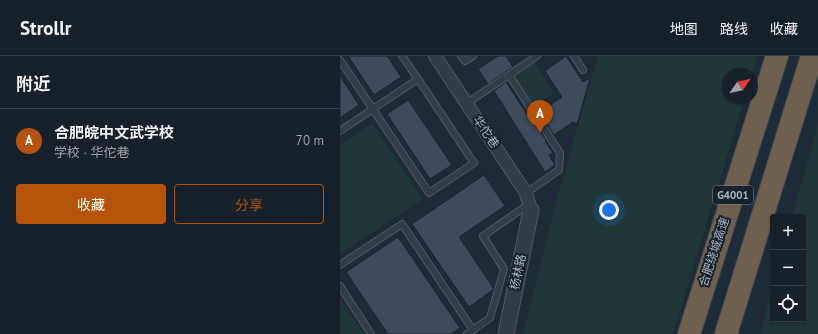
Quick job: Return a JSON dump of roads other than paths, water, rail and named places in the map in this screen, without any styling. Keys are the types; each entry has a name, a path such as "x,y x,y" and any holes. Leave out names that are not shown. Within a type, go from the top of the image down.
{"highway":[{"name":"合肥绕城高速","path":"689,334 777,56"},
{"name":"G4001","path":"726,334 812,56"}],"street":[{"name":"华佗巷","path":"438,57 529,202"},
{"name":"杨林路","path":"506,334 529,202"}],"lane":[{"path":"340,60 429,193 474,163 402,56"},
{"path":"462,56 465,61 473,56"},
{"path":"467,103 537,56"},
{"path":"574,56 583,70"},
{"path":"467,334 490,318 504,269 483,236 529,202 559,170 560,153 509,75"},
{"path":"340,131 418,79"},
{"path":"340,265 402,224 473,330"},
{"path":"340,286 372,334"}],"place":[{"name":"合肥皖中文武学校","path":"540,133"}]}
